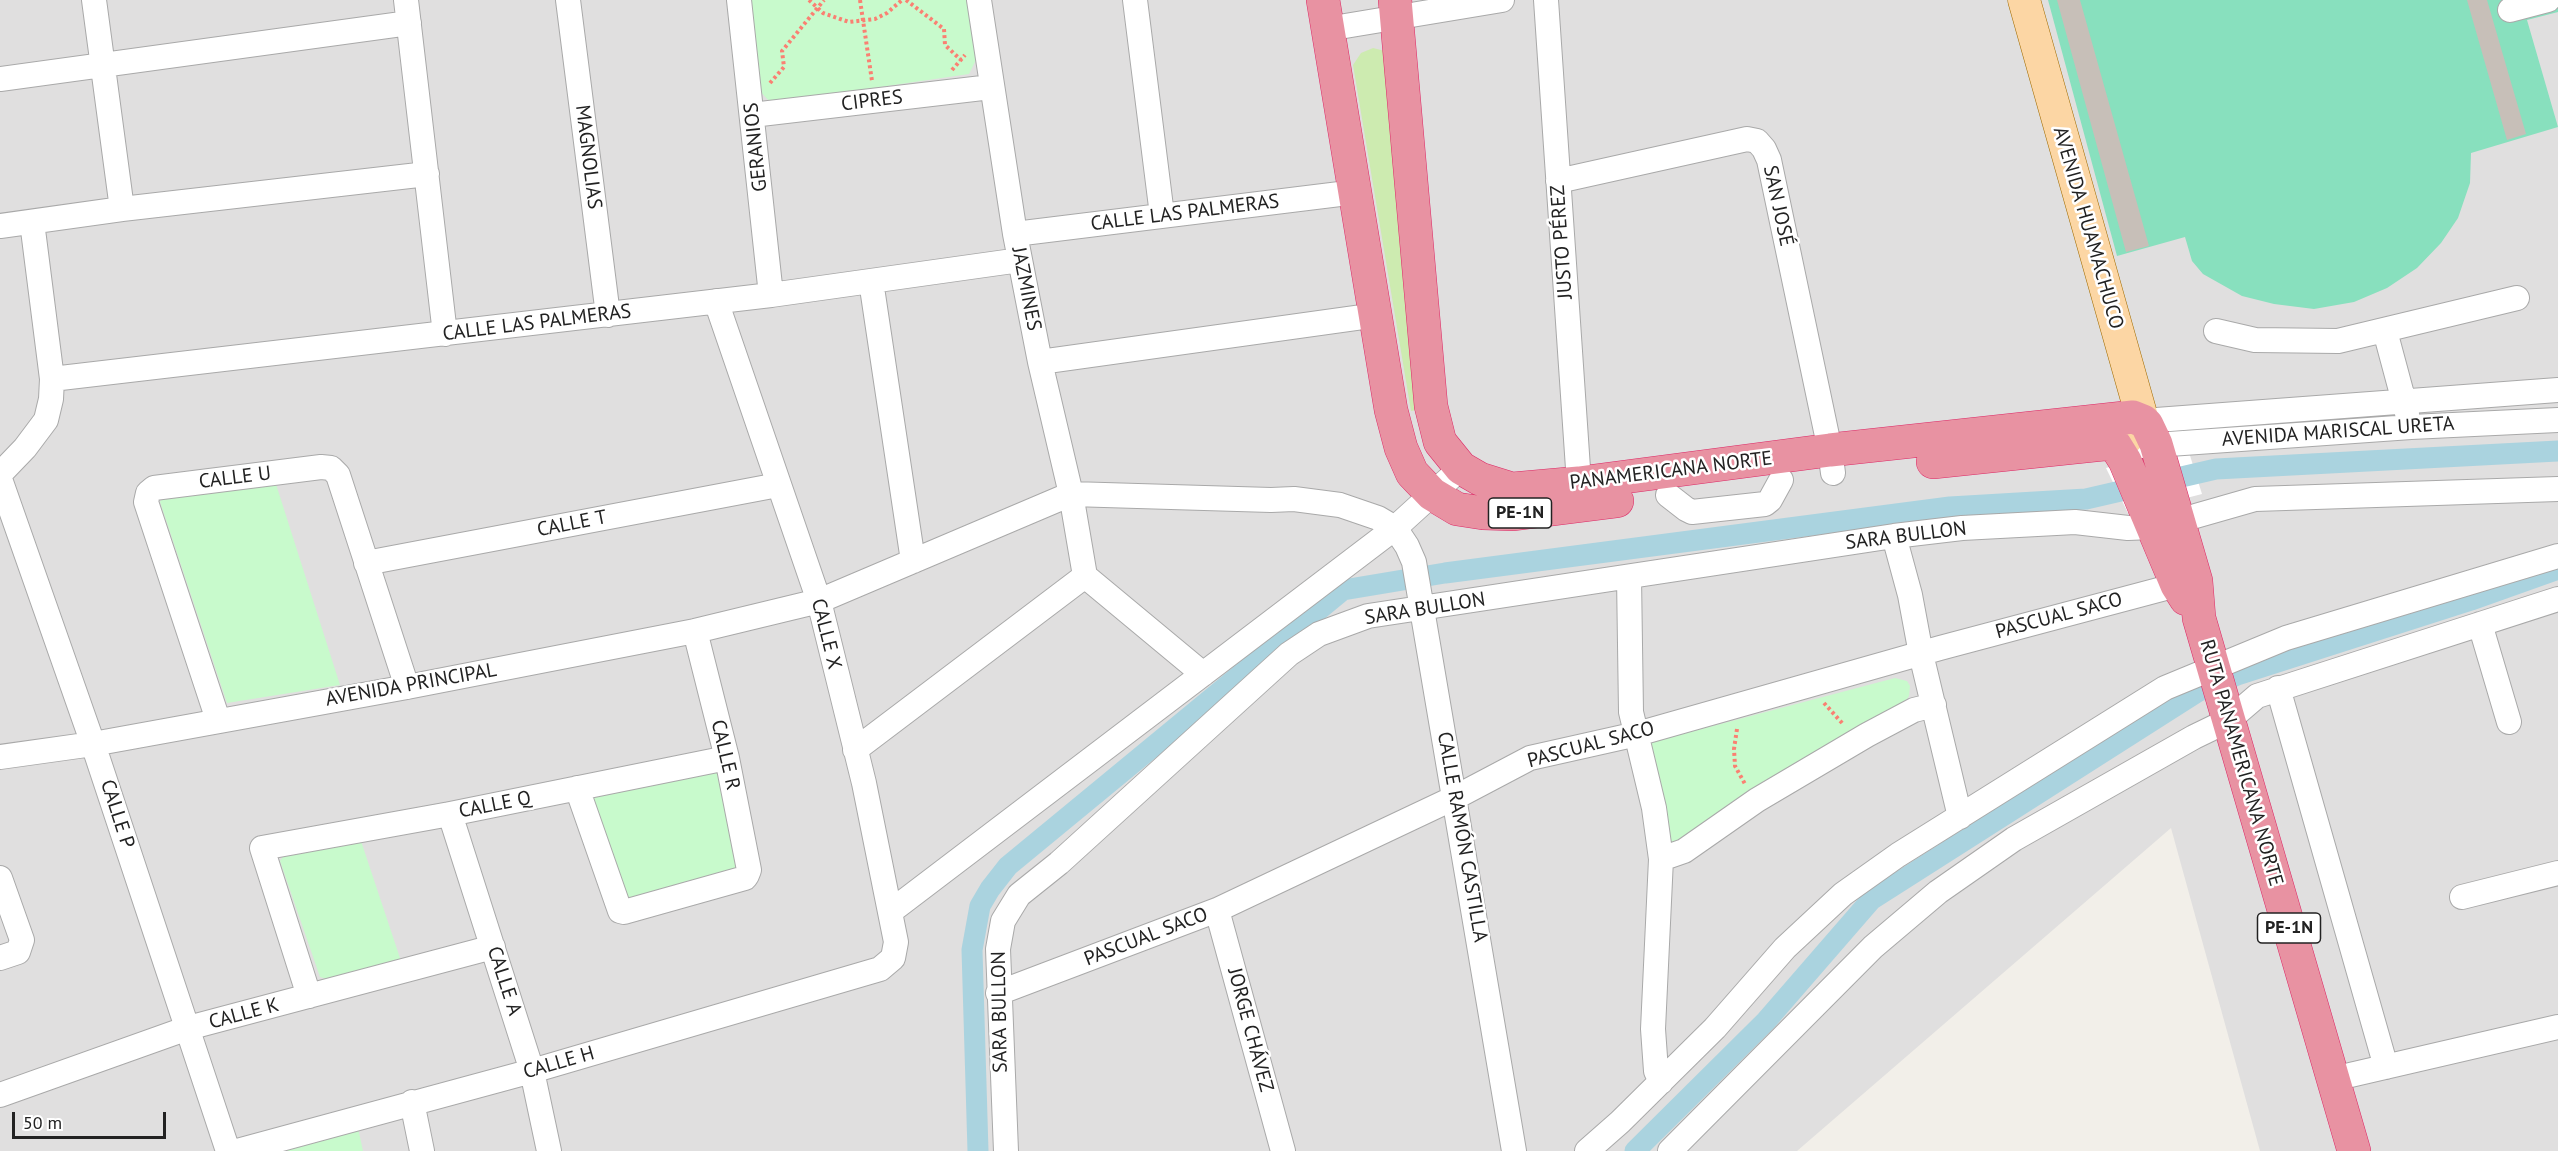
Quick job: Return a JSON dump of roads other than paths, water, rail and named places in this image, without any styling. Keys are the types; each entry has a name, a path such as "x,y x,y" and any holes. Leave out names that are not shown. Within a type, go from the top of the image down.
{"highway":[{"name":"PANAMERICANA NORTE","path":"1396,8 1431,406 1440,442 1461,468 1480,479 1512,489 1832,462 2109,444 2121,454"},
{"name":"PANAMERICANA NORTE","path":"1325,14 1377,315 1390,410 1401,448 1412,473 1432,494 1457,509 1514,514 1781,480 1832,462 2133,417 2153,440"},
{"name":"RUTA PANAMERICANA NORTE","path":"2153,440 2161,514 2177,585 2199,618"},
{"name":"RUTA PANAMERICANA NORTE","path":"2121,454 2161,514 2196,581 2199,618 2354,1151"}],"main road":[{"name":"AVENIDA HUAMACHUCO","path":"2024,0 2153,440"},
{"path":"2121,454 2153,440"}],"street":[{"path":"94,0 122,209"},
{"name":"MAGNOLIAS","path":"568,0 608,315"},
{"name":"GERANIOS","path":"739,0 771,295"},
{"name":"JAZMINES","path":"979,0 1020,260 1040,362 1071,494 1085,576"},
{"path":"1135,0 1162,215"},
{"path":"1325,14 1502,0"},
{"name":"JUSTO PÉREZ","path":"1546,0 1579,483"},
{"path":"2510,10 2548,0"},
{"path":"0,80 103,65 407,11 445,334"},
{"name":"CIPRES","path":"752,116 991,87"},
{"name":"SAN JOSÉ","path":"1558,181 1747,140 1757,141 1769,160 1832,462"},
{"path":"0,226 122,209 427,174"},
{"name":"CALLE LAS PALMERAS","path":"1016,234 1356,192"},
{"path":"0,474 25,448 46,420 51,399 52,379 32,222"},
{"name":"CALLE LAS PALMERAS","path":"52,379 771,295 1020,260"},
{"path":"871,281 913,561"},
{"path":"2216,331 2255,340 2338,341 2517,298"},
{"name":"CALLE X","path":"716,301 819,602 855,750 890,912 896,950 888,964 880,969"},
{"path":"1040,362 1377,315"},
{"path":"2385,331 2411,427"},
{"name":"AVENIDA MARISCAL URETA","path":"2153,440 2404,400 2558,390"},
{"name":"AVENIDA MARISCAL URETA","path":"2153,440 2558,420"},
{"name":"CALLE U","path":"218,720 146,502 148,493 154,488 321,467 331,468 339,476 406,687"},
{"path":"890,912 1395,528 1461,468"},
{"name":"CALLE P","path":"0,479 93,744 228,1151"},
{"name":"CALLE T","path":"366,563 778,485"},
{"name":"SARA BULLON","path":"1006,1151 998,993 999,936 1003,921 1019,895 1059,863 1289,654 1319,634 1368,616 1421,602 1629,577 1894,536 1962,528 2075,522 2128,528 2161,514 2255,499 2558,489"},
{"path":"1071,494 1317,500 1359,511 1395,528"},
{"name":"AVENIDA PRINCIPAL","path":"0,757 93,744 406,687 695,632 819,602 1071,494"},
{"name":"CALLE RAMÓN CASTILLA","path":"1395,528 1414,562 1515,1151"},
{"path":"1894,536 1910,595 1921,654 1960,817"},
{"path":"1670,1151 1873,947 1938,892 2014,839 2194,737 2221,692 2286,638 2558,556"},
{"path":"855,750 1085,576 1203,674"},
{"path":"1629,577 1631,712 1654,808 1661,859 1653,1029 1656,1071 1661,1082"},
{"name":"PASCUAL SACO","path":"998,993 1217,910 1456,797 1530,758 1637,734 2177,585"},
{"path":"1587,1151 1715,1028 1785,948 1813,920 1870,874 2165,688 2257,696 2558,599"},
{"path":"2480,624 2509,722"},
{"name":"CALLE R","path":"577,788 620,911 624,912 744,878 749,870 727,758 695,632"},
{"path":"2278,688 2386,1067"},
{"path":"1661,859 1684,851 1757,800 1867,735 1914,710 1934,705"},
{"name":"CALLE Q","path":"309,996 262,848 450,814 727,758"},
{"name":"CALLE A","path":"450,814 532,1071 549,1151"},
{"path":"2462,897 2558,873"},
{"path":"0,878 22,940 18,951 0,958"},
{"name":"JORGE CHÁVEZ","path":"1217,910 1283,1151"},
{"name":"CALLE K","path":"0,1095 188,1029 493,947"},
{"name":"CALLE H","path":"237,1151 532,1071 880,969"},
{"path":"2333,1079 2558,1027"},
{"path":"412,1102 422,1151"}],"waterway":[{"path":"978,1151 972,950 980,906 990,889 1008,866 1343,590 1445,573 1950,507 2086,499 2216,469 2558,451"},
{"path":"1635,1151 1766,1021 1871,900 2199,691 2237,675 2471,600 2558,569"}]}
